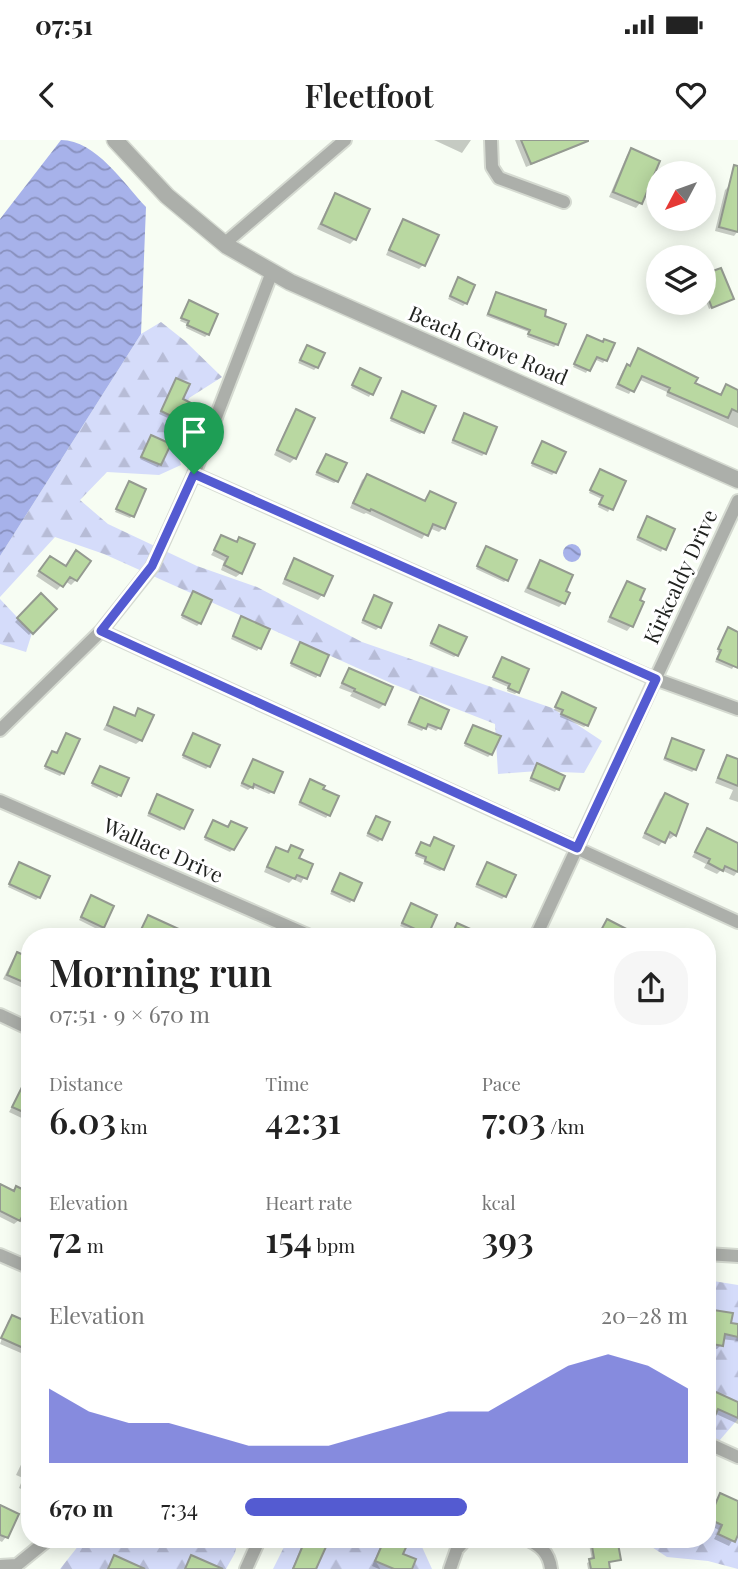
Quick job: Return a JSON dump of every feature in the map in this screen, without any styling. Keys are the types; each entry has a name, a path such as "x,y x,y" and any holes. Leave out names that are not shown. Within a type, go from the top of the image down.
{"street":[{"name":"Beach Grove Road","path":"116,140 167,196 224,244 272,272 738,480"},
{"path":"224,244 345,140"},
{"path":"491,140 492,167 499,178 564,202"},
{"path":"0,730 101,631 152,566 194,474 272,272"},
{"path":"194,474 656,679 738,709"},
{"name":"Kirkcaldy Drive","path":"540,928 738,501"},
{"path":"101,631 738,922"},
{"name":"Wallace Drive","path":"0,801 292,928"},
{"path":"0,1016 21,1025"},
{"path":"0,1255 21,1264"},
{"path":"716,1255 738,1256"},
{"path":"716,1447 738,1457"},
{"path":"0,1566 17,1565 38,1548"},
{"path":"246,1569 255,1548"},
{"path":"450,1569 458,1548"},
{"path":"541,1548 550,1557 551,1569"}],"green space":[{"path":"161,322 222,377 189,398 173,437 181,465 159,475 107,472 80,500 108,524 197,566 257,587 362,642 552,708 602,741 584,773 538,771 498,774 495,724 393,684 104,554 55,537 0,597 0,556 141,334"},
{"path":"0,599 32,633 26,652 0,644"},
{"path":"716,1281 738,1285 738,1419 719,1441 716,1440"},
{"path":"716,1519 738,1525 738,1569 708,1561 667,1557 653,1548 716,1548"},
{"path":"77,1548 236,1548 226,1569 60,1569"},
{"path":"284,1548 423,1548 432,1569 273,1569"}],"water":[{"path":"61,140 86,147 97,155 146,207 141,334 0,556 0,219"},
{"path":"568,544 576,544 581,553 579,560 568,562 563,557 563,549"}],"building":[{"path":"521,140 588,140 588,141 531,164"},
{"path":"631,148 660,161 646,161 646,194 642,204 613,192"},
{"path":"734,165 738,166 738,232 719,227"},
{"path":"335,193 370,209 356,240 321,224"},
{"path":"403,219 439,235 425,266 389,250"},
{"path":"721,268 734,299 716,306 716,270"},
{"path":"458,277 475,285 467,304 450,296"},
{"path":"496,292 546,310 545,316 566,324 558,345 528,334 530,330 488,314"},
{"path":"189,300 218,314 209,335 187,325 189,321 181,318"},
{"path":"587,335 603,342 604,339 615,343 607,361 597,357 590,371 574,364"},
{"path":"307,345 325,353 318,368 300,360"},
{"path":"638,348 698,378 695,383 721,395 726,384 738,390 738,412 732,409 728,418 668,392 670,388 642,376 634,392 618,384"},
{"path":"360,368 381,378 373,395 352,385"},
{"path":"176,378 190,384 183,399 191,403 183,422 161,411"},
{"path":"402,391 436,406 424,433 391,418"},
{"path":"296,409 315,418 296,459 277,450"},
{"path":"464,413 497,427 486,454 453,440"},
{"path":"151,435 171,444 161,465 141,457"},
{"path":"542,441 566,452 556,473 532,463"},
{"path":"326,454 347,463 338,482 317,472"},
{"path":"600,469 626,481 613,510 599,504 603,496 590,490"},
{"path":"367,474 425,501 430,491 456,503 445,529 433,524 428,536 353,503"},
{"path":"129,481 146,489 134,517 116,509"},
{"path":"647,516 675,529 666,550 638,537"},
{"path":"221,535 237,542 239,537 255,544 242,574 224,565 228,557 214,550"},
{"path":"486,546 517,560 508,581 477,566"},
{"path":"76,550 91,561 77,581 70,577 63,587 39,571 50,556 66,566"},
{"path":"294,558 333,576 324,596 285,579"},
{"path":"540,560 573,575 566,591 570,593 565,604 528,588"},
{"path":"627,581 645,589 640,600 644,602 633,627 610,617"},
{"path":"193,591 212,600 201,624 182,615"},
{"path":"41,593 57,609 33,634 17,618"},
{"path":"374,595 392,603 381,628 363,620"},
{"path":"241,616 270,629 261,649 233,636"},
{"path":"439,625 467,637 458,656 431,643"},
{"path":"728,627 738,632 738,668 717,659 721,650 718,649"},
{"path":"300,642 329,655 320,676 291,663"},
{"path":"502,657 529,669 519,693 508,688 510,684 493,677"},
{"path":"349,668 393,687 385,705 342,683"},
{"path":"562,692 596,708 588,726 561,714 563,710 555,707"},
{"path":"420,697 449,710 441,729 428,724 426,729 409,722"},
{"path":"114,707 135,716 138,708 154,715 142,741 107,725"},
{"path":"473,725 501,736 492,755 465,743"},
{"path":"66,733 80,739 64,774 45,766 52,751 57,753"},
{"path":"193,733 220,745 210,767 183,755"},
{"path":"672,738 704,750 696,770 665,758"},
{"path":"727,755 738,759 738,786 718,778"},
{"path":"253,759 283,772 274,793 254,784 253,788 242,783"},
{"path":"537,763 565,776 559,790 531,778"},
{"path":"100,766 129,778 121,796 92,783"},
{"path":"310,779 339,796 330,816 300,802"},
{"path":"665,793 688,804 676,836 670,832 665,843 645,833"},
{"path":"157,794 193,810 184,829 149,813"},
{"path":"376,816 390,822 382,840 368,833"},
{"path":"213,820 228,827 231,821 247,828 234,850 205,837"},
{"path":"707,828 738,843 738,872 725,866 723,871 708,863 710,859 695,852"},
{"path":"434,837 454,846 444,870 425,861 426,857 416,853 421,842 430,846"},
{"path":"291,845 303,850 299,858 313,864 307,879 297,875 295,879 267,867 276,847 288,852"},
{"path":"19,862 50,876 40,898 9,884"},
{"path":"487,862 516,875 506,897 477,884"},
{"path":"340,873 362,883 354,901 332,891"},
{"path":"91,895 114,906 104,928 81,917"},
{"path":"411,903 437,915 431,928 413,928 402,923"},
{"path":"148,915 176,928 142,928"},
{"path":"607,919 624,928 602,928"},
{"path":"457,923 468,928 455,928"},
{"path":"17,952 21,954 21,981 7,975"},
{"path":"21,1089 21,1111 12,1107"},
{"path":"0,1184 14,1191 16,1186 21,1188 20,1221 0,1211"},
{"path":"716,1310 733,1313 731,1323 738,1324 738,1337 725,1334 723,1346 716,1345"},
{"path":"12,1315 21,1319 21,1347 1,1338"},
{"path":"716,1392 738,1402 738,1418 718,1409 716,1414"},
{"path":"720,1493 738,1501 738,1535 735,1542 718,1534 722,1525 716,1522 716,1502"},
{"path":"0,1505 19,1514 8,1538 0,1535"},
{"path":"302,1548 325,1548 316,1569 293,1569"},
{"path":"381,1548 406,1548 403,1554 416,1559 412,1569 394,1569 375,1561"},
{"path":"592,1548 619,1548 621,1560 609,1562 610,1569 591,1569 589,1559 594,1558"},
{"path":"114,1555 145,1569 108,1569"},
{"path":"191,1555 223,1569 185,1569"}],"route":[{"path":"194,474 656,679 577,848 101,631 152,566 194,474"}]}
